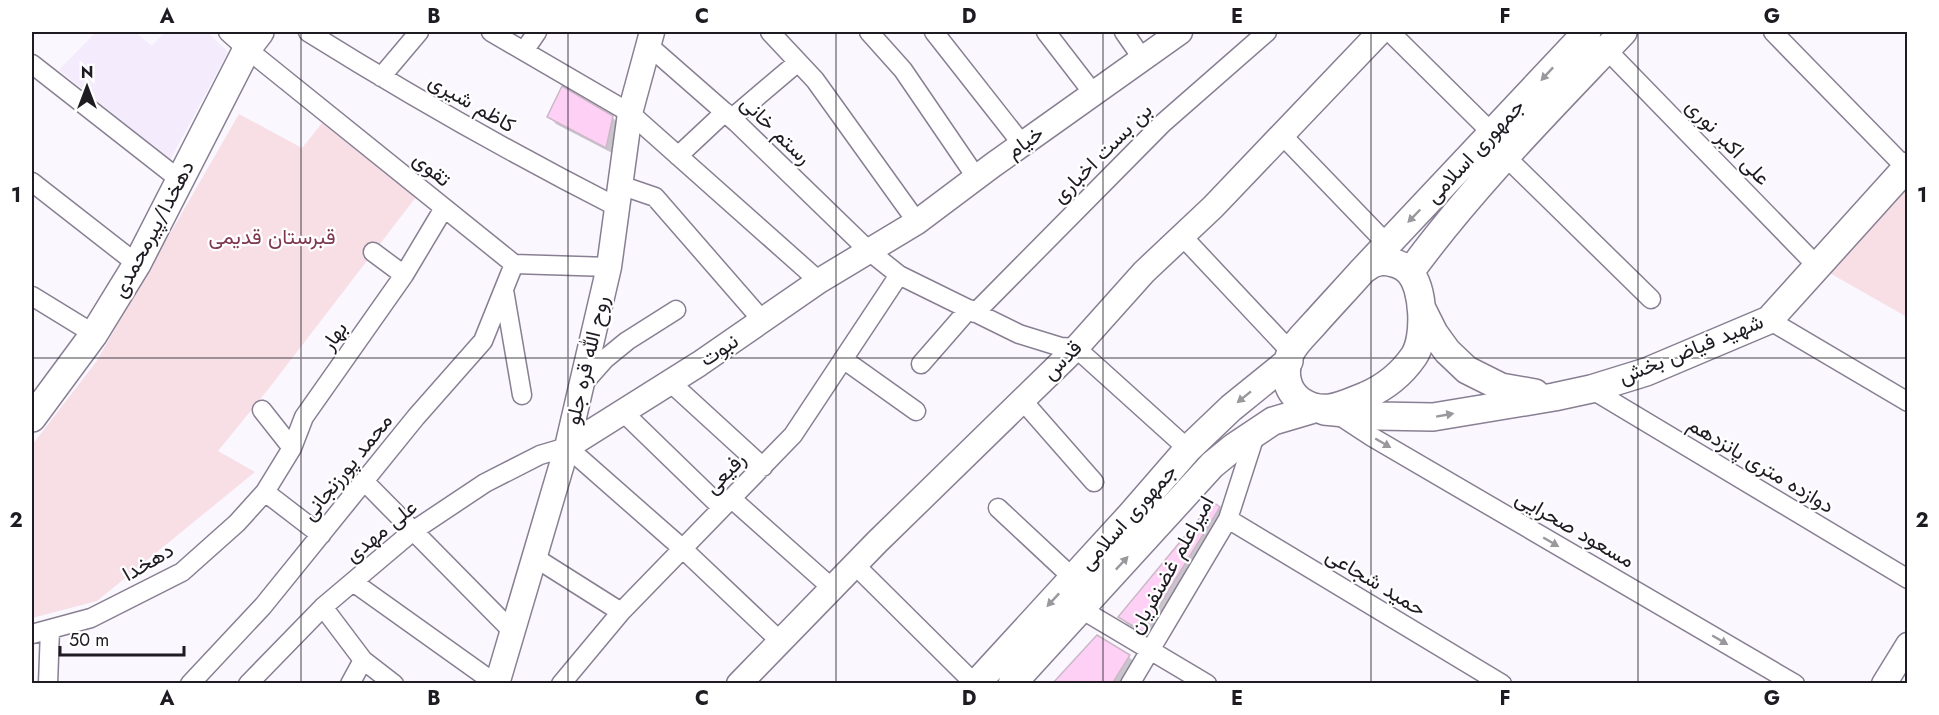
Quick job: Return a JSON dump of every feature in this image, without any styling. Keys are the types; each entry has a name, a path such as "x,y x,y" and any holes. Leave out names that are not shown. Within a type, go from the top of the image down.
{"main road":[{"name":"دهخدا/پیرمحمدی","path":"32,418 93,334 137,264 180,180 245,37"},
{"name":"جمهوری اسلامی","path":"975,684 1188,449 1290,356 1363,270 1491,133 1605,38"},
{"name":"جمهوری اسلامی","path":"1410,272 1440,231 1506,157 1605,38"},
{"name":"شهید فیاض بخش","path":"1325,410 1377,417 1433,417 1554,397 1646,372 1769,320 1907,167"},
{"path":"1363,270 1382,261 1402,265 1415,281 1421,307 1434,333 1447,351 1467,370 1501,387 1554,397"},
{"name":"جمهوری اسلامی","path":"1012,684 1212,465 1273,422 1325,410 1386,386 1399,376 1415,354 1421,333 1421,307"},
{"path":"1290,356 1286,373 1290,390 1294,396 1307,405 1325,410"}],"street":[{"name":"کاظم شیری","path":"308,32 532,164 619,196 655,197 762,320"},
{"path":"381,77 419,32"},
{"path":"491,32 630,113 819,281"},
{"path":"524,51 537,32"},
{"path":"770,32 815,80 917,222"},
{"path":"869,32 903,70 976,177"},
{"path":"934,32 1022,144"},
{"path":"1046,32 1093,93"},
{"path":"1124,32 1142,58"},
{"name":"خیام","path":"869,251 917,222 976,177 1180,32"},
{"name":"بن بست اخباری","path":"921,364 1163,123 1267,32"},
{"name":"قدس","path":"739,684 855,565 1076,348 1144,272 1283,136 1380,32"},
{"path":"1390,32 1491,133"},
{"path":"1773,32 1907,167"},
{"name":"تقوی","path":"245,37 444,208 514,264"},
{"name":"رستم خانی","path":"650,38 869,251 899,275 1019,334 1061,347 1076,348"},
{"name":"روح الله قره جلو","path":"496,684 567,447 582,386 609,267 630,113 650,38"},
{"name":"علی اکبر نوری","path":"1605,38 1817,266"},
{"path":"678,156 798,62"},
{"path":"32,64 180,180"},
{"path":"1283,136 1387,244"},
{"path":"1506,157 1651,298"},
{"path":"32,182 137,264"},
{"name":"بهار","path":"265,492 292,448 304,417 404,275 444,208"},
{"path":"1182,236 1290,356"},
{"name":"نبوت","path":"567,447 670,382 819,281 869,251"},
{"path":"373,252 404,275"},
{"path":"514,264 609,267"},
{"name":"محمد پورزنجانی","path":"190,684 263,606 416,417 483,341 514,264"},
{"name":"رفیعی","path":"568,681 621,612 793,435 899,275"},
{"path":"504,290 522,395"},
{"path":"32,297 93,334"},
{"path":"582,386 604,359 627,341 676,310"},
{"path":"1769,320 1908,402"},
{"path":"1076,348 1188,449"},
{"path":"843,359 916,411"},
{"path":"670,382 763,467"},
{"name":"دوازده متری پانزدهم","path":"1591,388 1908,579"},
{"path":"1022,400 1094,482"},
{"path":"262,410 292,448"},
{"name":"مسعود صحرایی","path":"1325,410 1795,684"},
{"path":"623,412 727,503 832,588"},
{"name":"امیراعلم غضنفریان","path":"1130,684 1227,519 1256,432"},
{"path":"567,447 683,549 780,641"},
{"name":"علی مهدی","path":"248,684 323,607 413,531 485,483 540,455 567,447"},
{"path":"365,482 512,631"},
{"path":"265,492 321,535"},
{"name":"دهخدا","path":"32,634 91,618 182,572 237,523 265,492"},
{"path":"998,508 1073,578"},
{"name":"حمید شجاعی","path":"1227,519 1502,684"},
{"path":"534,557 621,612"},
{"path":"855,565 975,684"},
{"path":"354,582 496,684"},
{"path":"323,607 363,660 394,684"},
{"path":"1081,609 1207,684"},
{"path":"48,684 50,629"},
{"path":"1884,684 1908,645"},
{"path":"350,684 363,660"}],"shaded area":[{"path":"96,32 135,32 152,46 165,32 207,32 228,52 170,160 59,70"}],"green space":[{"name":"قبرستان قدیمى","path":"239,114 302,148 322,123 416,197 218,451 255,472 97,601 32,618 32,445 96,362"},
{"path":"1907,172 1907,317 1817,266"}],"building":[{"path":"562,86 613,116 606,148 547,117"},
{"path":"1213,502 1220,507 1143,632 1118,617"},
{"path":"1097,635 1130,655 1112,684 1052,684"}]}
